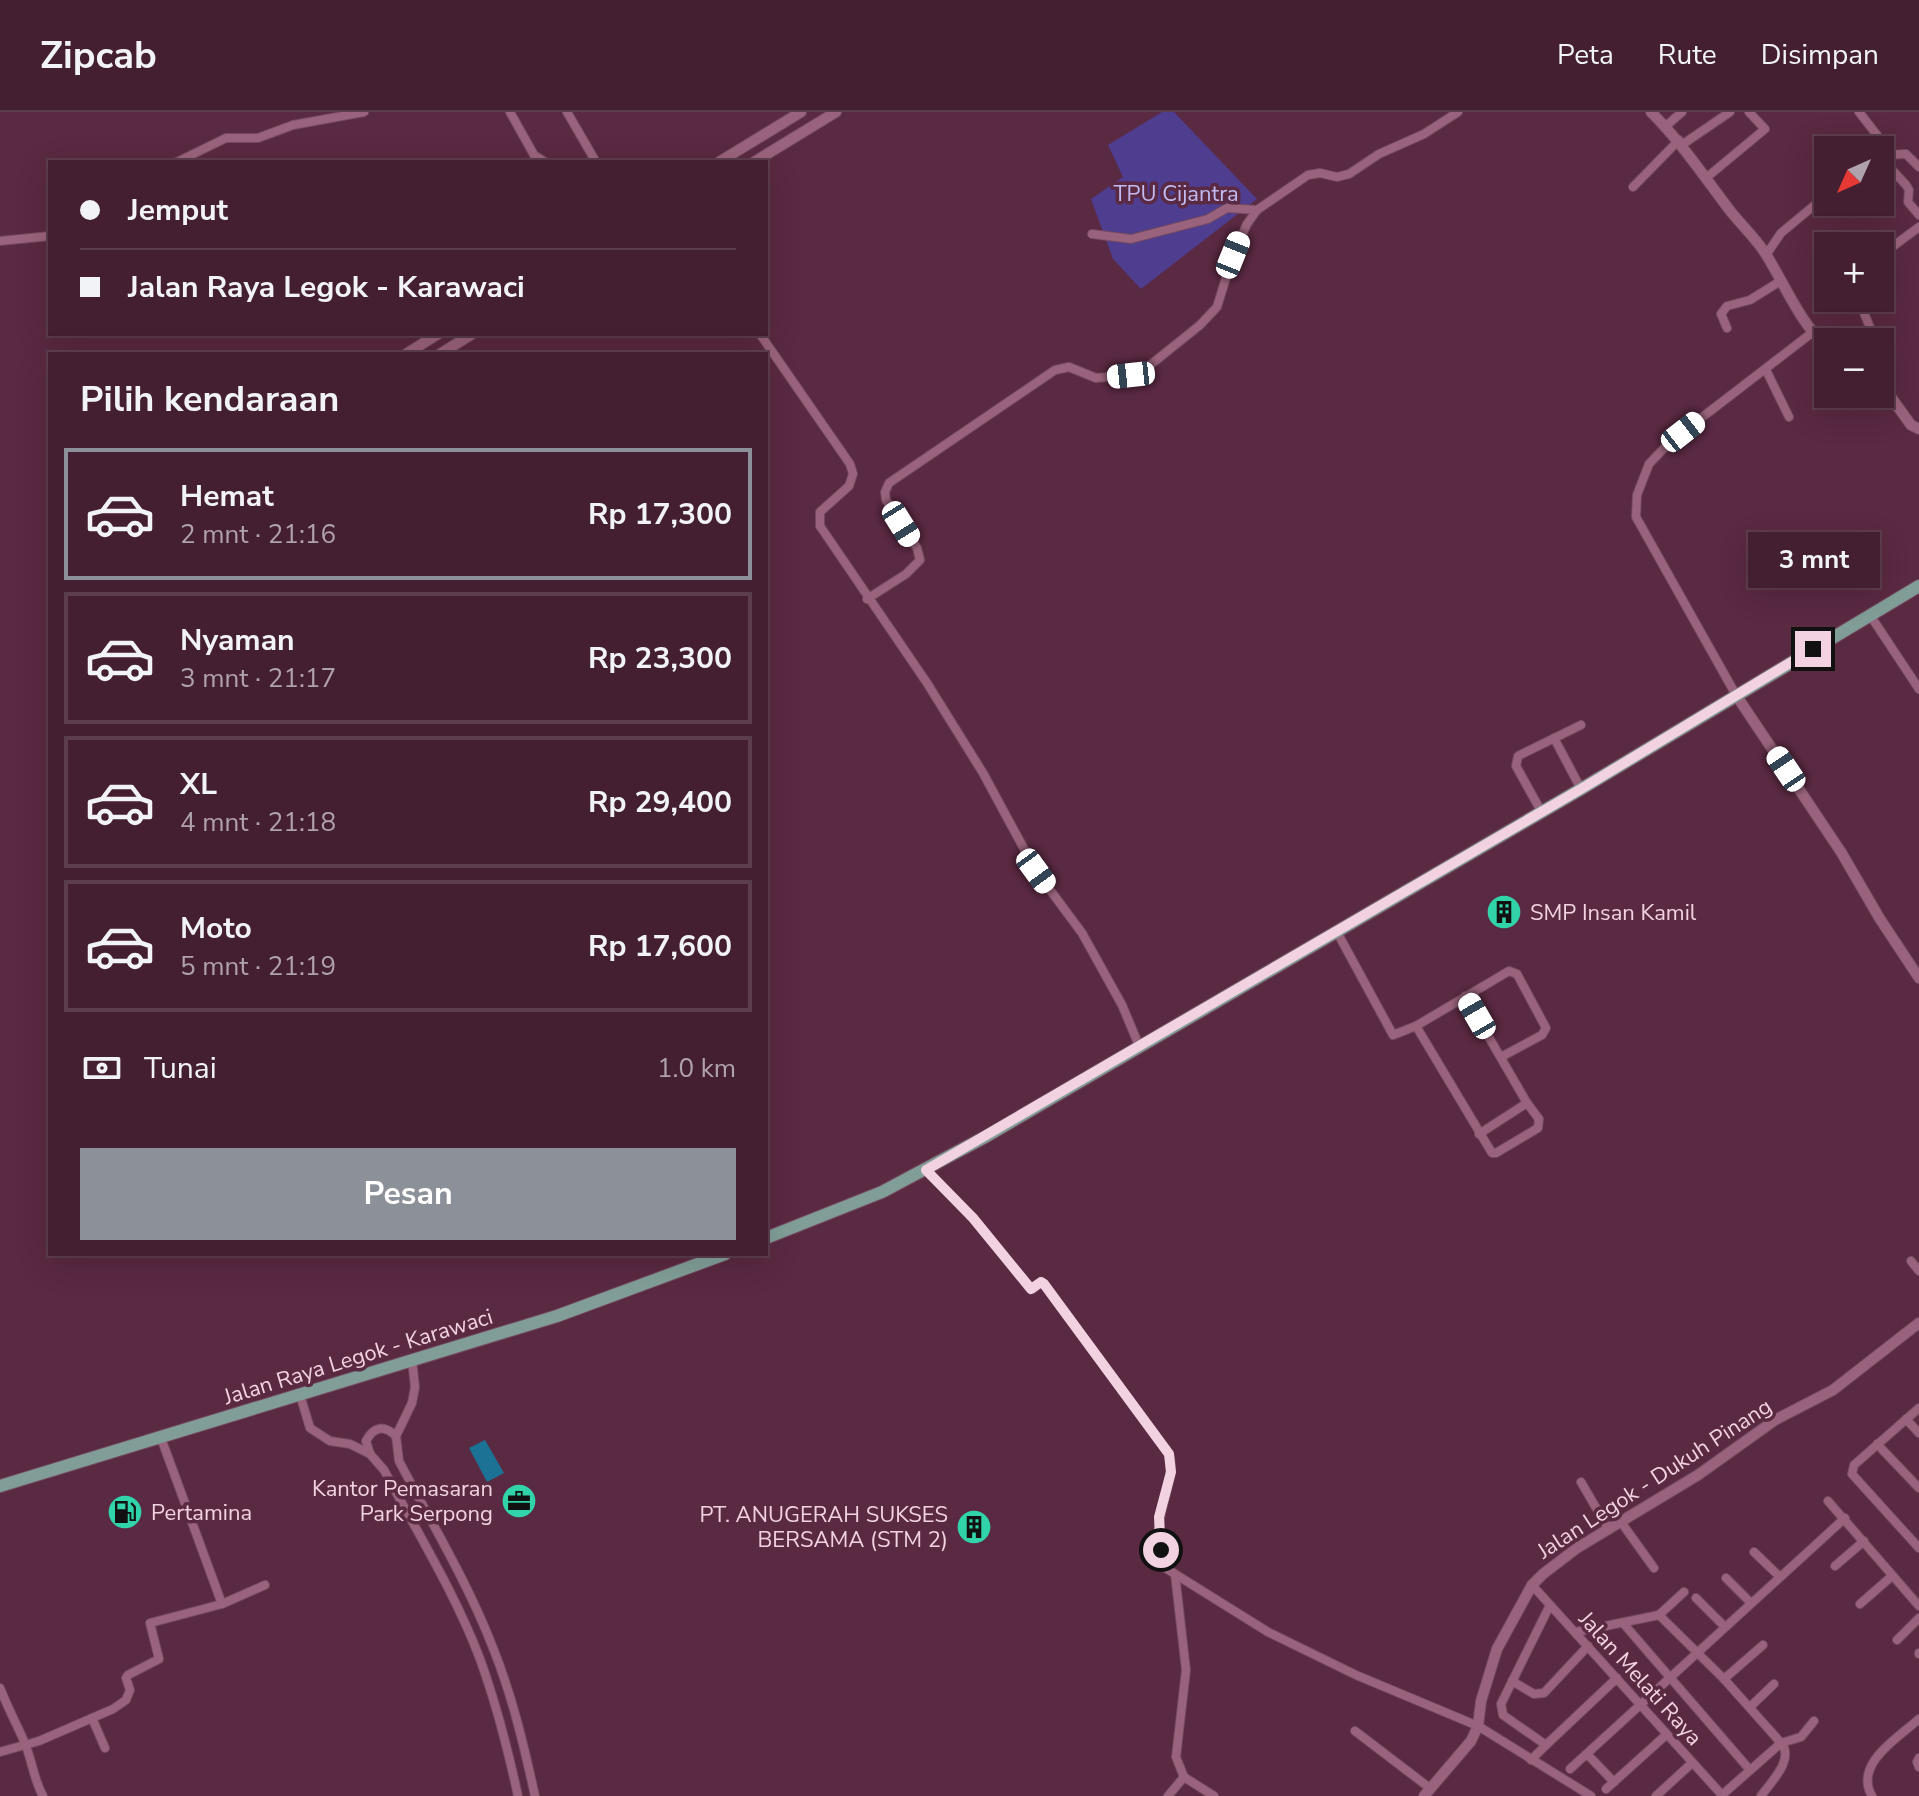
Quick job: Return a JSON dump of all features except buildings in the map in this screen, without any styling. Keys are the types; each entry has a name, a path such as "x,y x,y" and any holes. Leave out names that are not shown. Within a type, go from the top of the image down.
{"main road":[{"path":"768,1237 882,1192 926,1170 1581,789 1919,586"},
{"name":"Jalan Raya Legok - Karawaci","path":"0,1486 557,1316 720,1256"}],"street":[{"path":"181,160 226,138 258,138 293,125 364,112"},
{"path":"510,112 534,155 542,160"},
{"path":"567,112 595,160"},
{"path":"727,160 801,112"},
{"path":"757,160 836,112"},
{"path":"867,599 906,574 920,560 917,548 886,500 889,483 1055,370 1069,367 1096,378 1131,375 1149,366 1200,325 1217,307 1237,244 1257,210 1308,175 1320,173 1337,177 1349,174 1379,154 1424,134 1458,112"},
{"path":"1651,112 1681,142 1766,255 1779,282 1813,332 1670,442 1649,464 1637,495 1636,517 1736,695 1841,852 1919,978"},
{"path":"1666,126 1682,112"},
{"path":"1633,187 1681,142 1730,112"},
{"path":"1706,178 1765,129 1749,112"},
{"path":"1859,112 1878,136"},
{"path":"1894,156 1906,154 1919,167"},
{"path":"1894,172 1909,190 1908,202 1919,215"},
{"path":"1766,255 1781,233 1814,206"},
{"path":"1092,234 1131,239 1208,219 1227,208 1257,210"},
{"path":"1894,246 1919,227"},
{"path":"0,241 48,236"},
{"path":"1727,328 1721,314 1727,306 1750,300 1779,282"},
{"path":"409,352 435,336"},
{"path":"443,352 469,336"},
{"path":"761,336 850,464 853,474 851,482 820,512 820,526 935,695 983,773 1036,871 1082,933 1122,1005 1140,1048"},
{"path":"1766,370 1789,417"},
{"path":"1894,401 1911,425 1919,429"},
{"path":"1870,615 1919,689"},
{"path":"1541,811 1515,762 1521,754 1581,725"},
{"path":"1554,738 1581,789"},
{"path":"1337,932 1393,1035 1416,1026 1509,971 1517,974 1546,1028 1542,1035 1501,1057"},
{"path":"1416,1026 1479,1134 1494,1153 1538,1128 1539,1119 1465,996"},
{"path":"1479,1134 1527,1103"},
{"path":"926,1170 973,1218 1031,1289 1041,1282 1044,1284 1169,1454 1171,1472 1159,1517 1164,1565 1268,1632 1356,1675 1478,1726 1591,1796"},
{"path":"1911,1261 1919,1271"},
{"name":"Jalan Legok - Dukuh Pinang","path":"1427,1792 1461,1755 1478,1726 1491,1665 1532,1585 1558,1561 1698,1475 1775,1420 1833,1390 1919,1323"},
{"path":"412,1360 415,1387 412,1403 396,1436 399,1461 495,1651 535,1796"},
{"path":"300,1395 310,1428 330,1441 350,1444 370,1454 384,1470 480,1659 505,1739 518,1796"},
{"path":"1919,1408 1854,1465 1852,1474 1919,1548"},
{"path":"1906,1419 1919,1433"},
{"path":"370,1454 366,1441 371,1432 379,1427 389,1429 396,1436"},
{"path":"161,1438 222,1604"},
{"path":"1877,1444 1919,1488"},
{"path":"1581,1482 1609,1530"},
{"path":"405,1509 420,1501"},
{"path":"1828,1501 1919,1606"},
{"path":"1570,1769 1845,1518"},
{"path":"1621,1522 1654,1568"},
{"path":"1835,1566 1864,1541"},
{"path":"1754,1552 1780,1577"},
{"path":"1175,1574 1186,1670 1176,1757 1184,1777 1214,1796"},
{"path":"1860,1604 1892,1576"},
{"path":"1726,1578 1751,1603"},
{"path":"0,1752 39,1741 126,1700 130,1690 128,1675 159,1659 150,1623 222,1604 265,1585"},
{"name":"Jalan Melati Raya","path":"1532,1585 1722,1795"},
{"path":"1576,1632 1659,1615 1684,1592"},
{"path":"1696,1598 1725,1627"},
{"path":"1546,1745 1501,1713 1501,1704 1550,1605"},
{"path":"1659,1615 1724,1679 1787,1750 1786,1759 1761,1796"},
{"path":"1897,1640 1919,1618"},
{"path":"1623,1623 1750,1770"},
{"path":"473,1642 488,1635"},
{"path":"1724,1679 1763,1645"},
{"path":"1512,1681 1534,1694 1544,1693 1588,1646"},
{"path":"480,1659 495,1651"},
{"path":"1531,1760 1617,1678"},
{"path":"1750,1707 1774,1684"},
{"path":"0,1688 25,1743 35,1781 43,1796"},
{"path":"92,1718 105,1748"},
{"path":"1872,1796 1867,1779 1871,1762 1919,1719"},
{"path":"1722,1795 1781,1743 1801,1737 1814,1721"},
{"path":"1355,1731 1427,1792"},
{"path":"1606,1789 1666,1735"},
{"path":"1587,1754 1614,1782"},
{"path":"1919,1758 1919,1767"},
{"path":"1656,1796 1692,1763"},
{"path":"1168,1796 1184,1777"}],"green space":[{"name":"TPU Cijantra","path":"1162,112 1174,112 1257,199 1141,289 1113,259 1091,199 1123,177 1108,145"}],"water":[{"path":"485,1440 504,1473 487,1482 469,1448"}],"place":[{"name":"SMP Insan Kamil","path":"1504,912"},
{"name":"Kantor Pemasaran Park Serpong","path":"519,1501"},
{"name":"Pertamina","path":"125,1512"},
{"name":"PT. ANUGERAH SUKSES BERSAMA (STM 2)","path":"974,1527"}],"route":[{"path":"1161,1550 1159,1517 1171,1472 1169,1454 1044,1284 1041,1282 1031,1289 973,1218 926,1170 1581,789 1813,649"}]}
